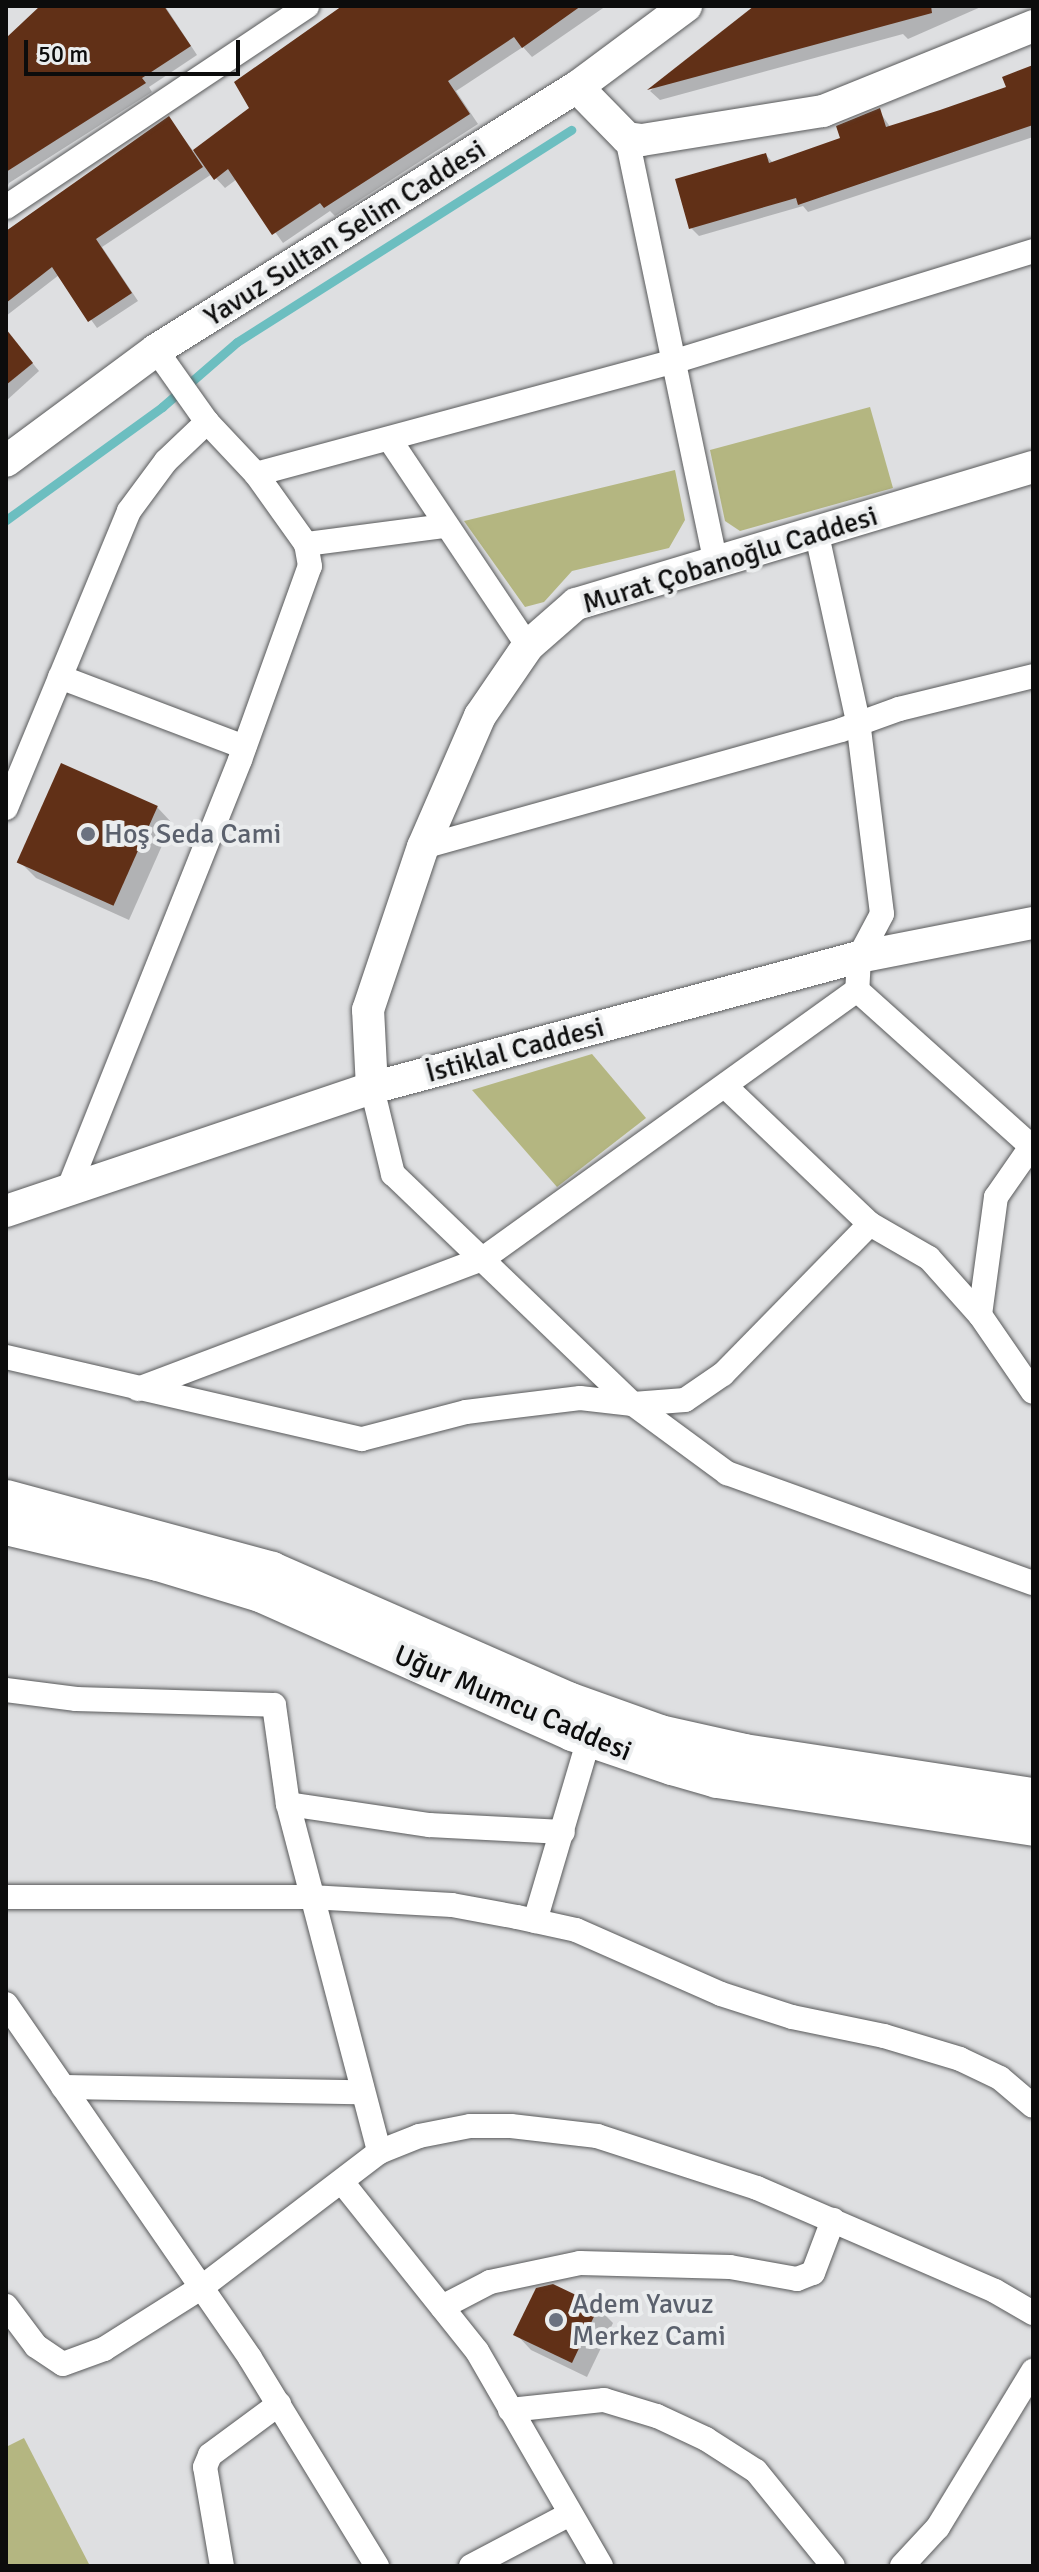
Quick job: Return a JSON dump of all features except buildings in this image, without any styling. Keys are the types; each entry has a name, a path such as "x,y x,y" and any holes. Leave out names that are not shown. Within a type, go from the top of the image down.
{"main road":[{"name":"Uğur Mumcu Caddesi","path":"6,1498 272,1570 568,1700 660,1733 744,1752 1033,1796"},
{"name":"Uğur Mumcu Caddesi","path":"6,1527 158,1563 260,1594 589,1739 717,1780 1033,1828"}],"street":[{"path":"6,207 307,6"},
{"name":"Yavuz Sultan Selim Caddesi","path":"6,461 164,362 577,87 686,6"},
{"path":"627,138 823,111 1033,26"},
{"path":"577,87 627,138 676,361 715,560"},
{"path":"256,474 676,361 1033,251"},
{"path":"68,1190 244,747 310,566 306,544 256,474 201,413 164,362"},
{"path":"6,808 129,511 201,413"},
{"path":"390,440 528,646"},
{"name":"Murat Çobanoğlu Caddesi","path":"372,1088 368,1010 423,847 480,716 528,646 576,604 715,560 817,535 1033,467"},
{"path":"306,544 445,526"},
{"path":"817,535 858,721 882,914 859,957 857,990"},
{"path":"423,847 841,730 858,721 1033,676"},
{"path":"60,677 244,747"},
{"name":"İstiklal Caddesi","path":"6,1211 372,1088 859,957 1033,923"},
{"path":"138,1389 484,1258 857,990"},
{"path":"857,990 1032,1146 996,1197 980,1315"},
{"path":"725,1086 870,1224 929,1258 980,1315 1031,1387"},
{"path":"372,1088 393,1174 633,1404 727,1473 1033,1583"},
{"path":"6,1357 362,1439 466,1412 580,1398 633,1404 685,1400 723,1374 870,1224"},
{"path":"6,1690 76,1699 274,1705 288,1804 360,2092 379,2152"},
{"path":"535,1921 589,1739"},
{"path":"288,1804 429,1825 563,1832"},
{"path":"6,1897 310,1897 452,1905 535,1921 576,1930 721,1994 792,2017 884,2036 960,2059 1000,2078 1033,2106"},
{"path":"10,2019 63,2087 202,2287 279,2404 377,2566"},
{"path":"63,2087 360,2092"},
{"path":"6,2306 36,2346 63,2364 104,2349 202,2287 379,2152 419,2136 470,2126 597,2136 757,2188 1033,2313"},
{"path":"342,2182 477,2351 601,2566"},
{"path":"442,2307 490,2282 580,2263 730,2267 797,2279 813,2273 833,2220"},
{"path":"902,2566 938,2527 1033,2371"},
{"path":"510,2410 604,2400 657,2416 706,2439 756,2471 833,2566"},
{"path":"222,2566 205,2467 210,2455 279,2404"},
{"path":"471,2566 570,2514"}],"green space":[{"path":"870,407 893,488 740,531 725,521 710,450"},
{"path":"675,470 685,520 669,548 572,571 544,602 525,607 464,521"},
{"path":"592,1054 646,1118 557,1187 472,1090"},
{"path":"24,2438 90,2566 6,2566 6,2447"}],"waterway":[{"path":"6,520 162,407 237,342 571,130"}],"place":[{"name":"Hoş Seda Cami","path":"88,834"},
{"name":"Adem Yavuz Merkez Cami","path":"556,2320"}]}
